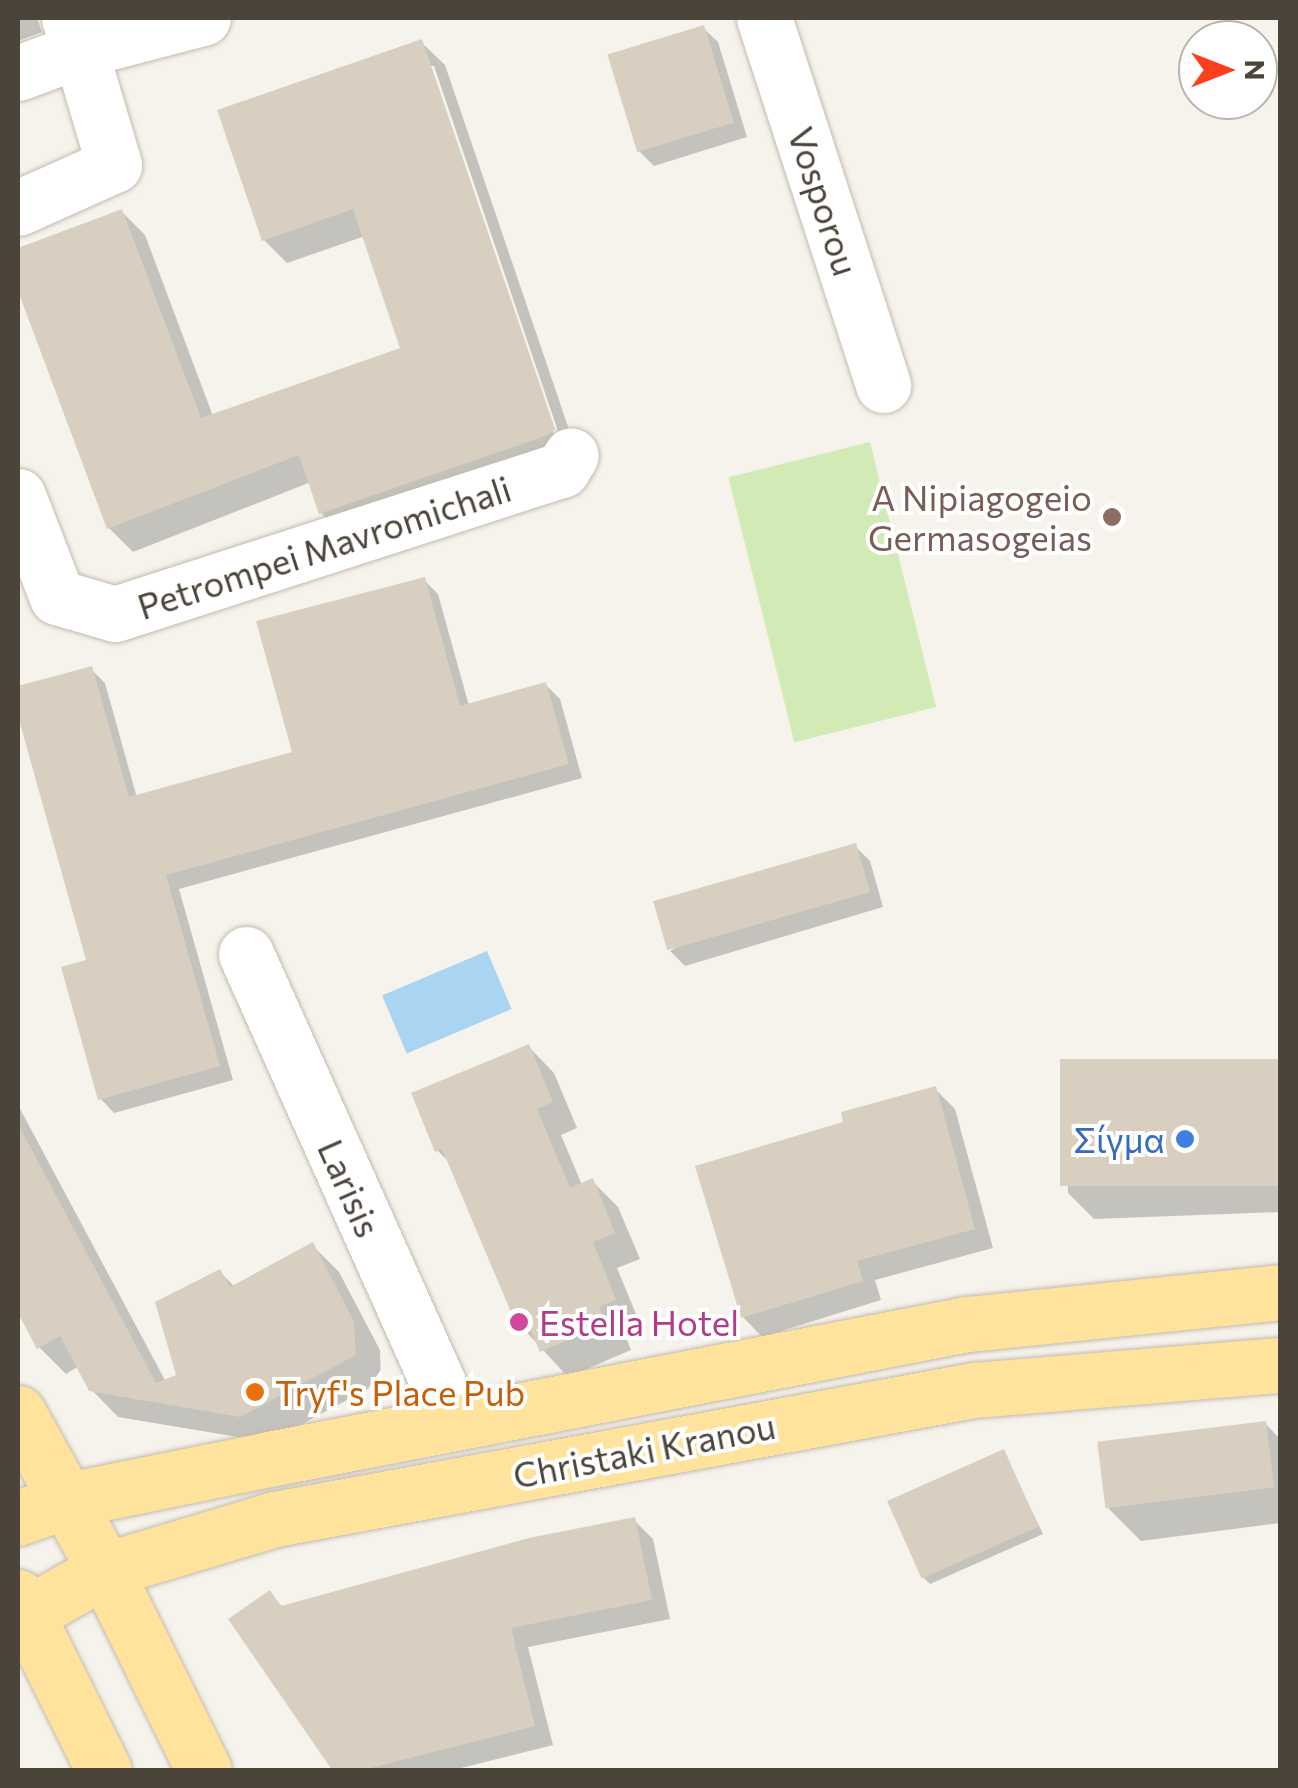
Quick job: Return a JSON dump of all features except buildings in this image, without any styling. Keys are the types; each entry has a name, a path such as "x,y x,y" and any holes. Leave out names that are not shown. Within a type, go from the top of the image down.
{"main road":[{"name":"Christaki Kranou","path":"18,1518 68,1500 455,1421 967,1324 1280,1292"},
{"name":"Christaki Kranou","path":"22,1606 105,1570 275,1520 974,1390 1280,1365"},
{"path":"18,1412 105,1570 204,1770"},
{"path":"22,1606 104,1770"}],"street":[{"path":"18,73 74,34 203,18"},
{"name":"Vosporou","path":"764,18 883,385"},
{"path":"18,208 114,165 74,34"},
{"name":"Petrompei Mavromichali","path":"18,496 57,597 114,614 562,470 571,455"},
{"name":"Larisis","path":"246,954 455,1421"}],"green space":[{"path":"870,442 936,707 794,742 728,477"}],"water":[{"path":"487,951 512,1009 407,1054 382,996"}],"place":[{"name":"A Nipiagogeio Germasogeias","path":"1112,517"},
{"name":"Σίγμα","path":"1185,1139"},
{"name":"Estella Hotel","path":"519,1322"},
{"name":"Tryf's Place Pub","path":"255,1392"}]}
